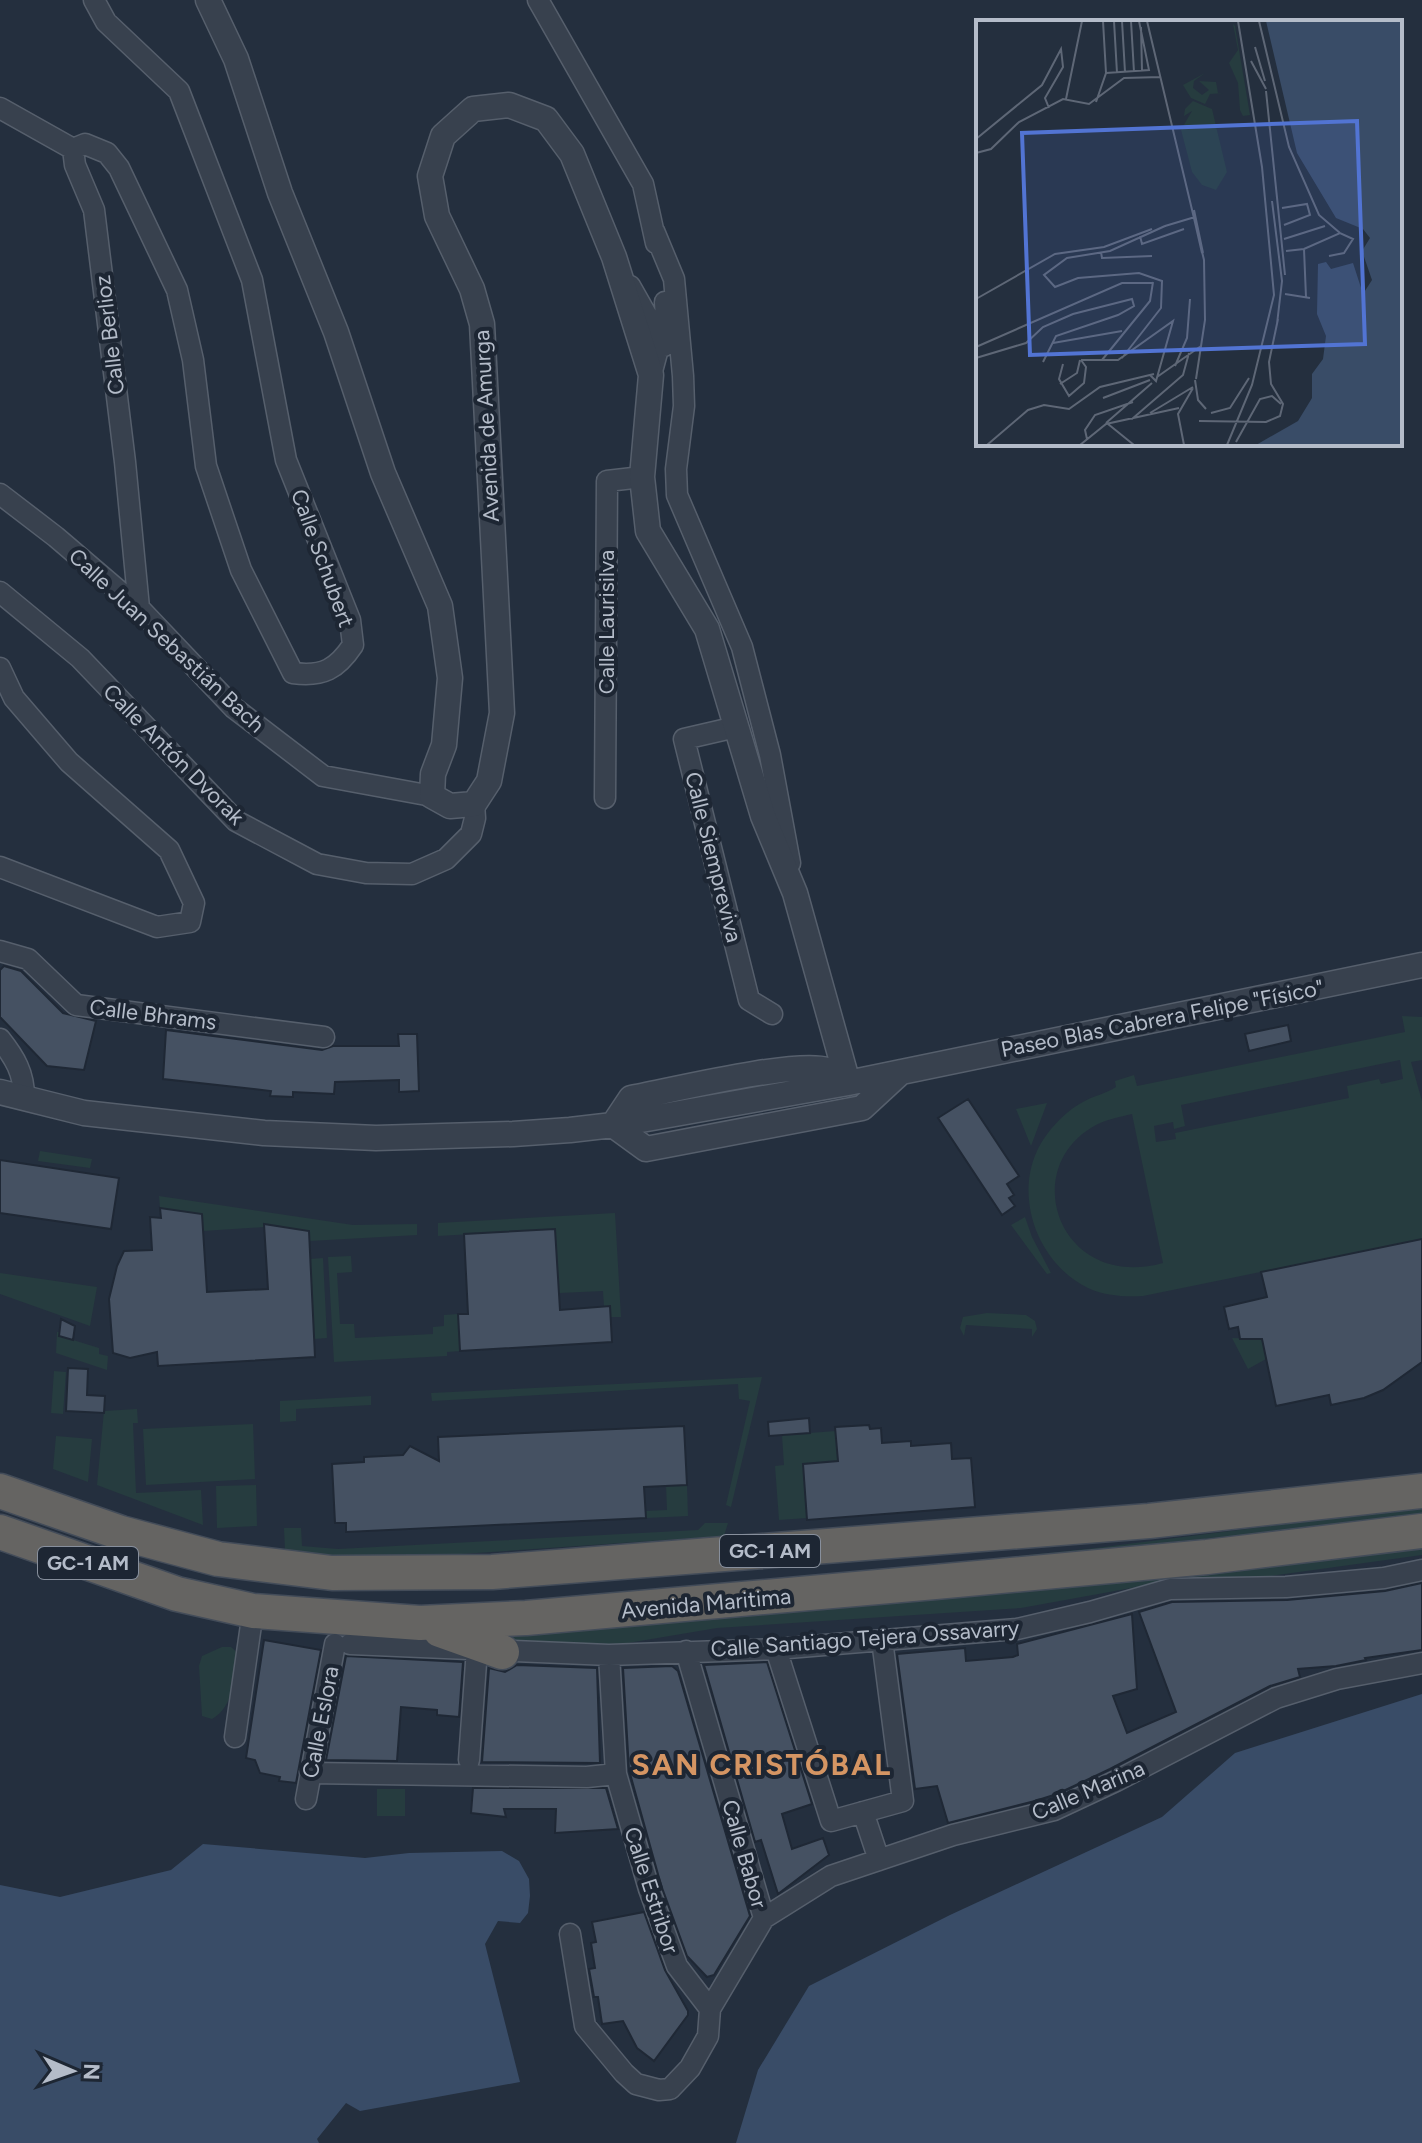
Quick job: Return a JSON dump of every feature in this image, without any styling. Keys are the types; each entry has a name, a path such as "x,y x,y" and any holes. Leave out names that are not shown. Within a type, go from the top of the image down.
{"highway":[{"path":"0,1482 121,1533"},
{"name":"Avenida Maritima","path":"0,1491 121,1533 218,1559 332,1573 492,1572 1149,1521 1422,1491"},
{"name":"Avenida Maritima","path":"0,1532 177,1594 253,1611 420,1623 526,1618 950,1581 1207,1557 1422,1531"},
{"path":"0,1547 177,1594"},
{"path":"420,1623 489,1650"}],"street":[{"name":"Calle Schubert","path":"73,149 85,144 107,153 119,168 177,290 193,360 206,466 241,570 293,673 310,675 339,665 353,645 350,620 286,460 252,280 179,91 106,22 94,0"},
{"path":"208,0 236,59 280,193 336,332 383,473 440,606 450,678 444,745 433,774 432,796 450,806 474,804"},
{"path":"538,0 643,184 665,293 666,319 651,375"},
{"name":"Avenida de Amurga","path":"474,804 489,781 502,713 482,324 472,289 437,216 430,176 443,136 473,109 509,105 546,119 572,154 614,257 651,375 642,477 648,531 707,629 763,816 795,893"},
{"path":"0,108 73,149"},
{"name":"Calle Berlioz","path":"73,149 75,165 94,210 125,462 139,608"},
{"path":"654,231 674,279 683,376"},
{"name":"Avenida de Amurga","path":"614,257 683,376 684,406 676,469 677,495 742,647 770,755 795,893 848,1083"},
{"path":"643,308 665,293"},
{"name":"Calle Laurisilva","path":"605,798 607,481 642,477"},
{"name":"Calle Juan Sebastián Bach","path":"0,494 139,608 234,708 323,776 432,796"},
{"name":"Calle Antón Dvorak","path":"0,592 80,658 236,821 317,864 366,873 412,874 446,859 471,834 474,804"},
{"path":"0,668 14,698 69,762 169,850 194,903 190,922 157,927 0,867"},
{"name":"Calle Siempreviva","path":"736,727 684,739 749,1000 772,1014"},
{"name":"Calle Bhrams","path":"0,951 28,959 76,1005 324,1037"},
{"name":"Paseo Blas Cabrera Felipe \"Físico\"","path":"0,1092 84,1113 290,1135 376,1138 513,1134 613,1125 848,1083 1422,965"},
{"path":"803,1067 822,1056 832,1032"},
{"path":"0,1039 20,1067 24,1097"},
{"path":"818,1116 848,1083 827,1070 803,1067 631,1098 613,1125 646,1149 862,1108 902,1071"},
{"name":"Calle Santiago Tejera Ossavarry","path":"342,1644 609,1655 776,1649 1017,1629 1170,1589 1286,1587 1384,1578 1422,1570"},
{"path":"235,1737 253,1611"},
{"path":"776,1649 831,1821 903,1801 882,1640"},
{"name":"Calle Eslora","path":"306,1799 342,1644"},
{"path":"469,1760 489,1650"},
{"name":"Calle Babor","path":"686,1651 764,1918"},
{"name":"Calle Estribor","path":"609,1655 616,1774 649,1889 677,1966 710,2009"},
{"name":"Calle Marina","path":"710,2009 764,1918 831,1876 953,1835 1054,1810 1276,1698 1337,1679 1422,1663"},
{"path":"310,1773 587,1777 616,1774"},
{"path":"863,1812 879,1860"},
{"path":"570,1934 585,2026 636,2084 659,2090 670,2089 690,2068 708,2036 710,2009"}],"green space":[{"path":"1402,1016 1422,1017 1422,1060 1411,1062 1422,1101 1422,1239 1143,1296 1108,1294 1088,1288 1071,1278 1045,1248 1030,1210 1031,1170 1037,1151 1062,1117 1083,1102 1116,1087 1115,1081 1134,1075 1137,1086 1405,1032","holes":["1400,1060 1403,1079 1381,1084 1379,1079 1347,1086 1349,1098 1175,1133 1176,1139 1156,1142 1154,1126 1173,1122 1174,1129 1185,1126 1181,1105","1132,1114 1163,1263 1127,1267 1098,1260 1075,1243 1061,1221 1055,1195 1058,1169 1072,1144 1096,1125"]},
{"path":"1047,1103 1031,1146 1016,1109"},
{"path":"40,1151 92,1159 90,1168 38,1161"},
{"path":"159,1196 353,1225 417,1224 417,1235 309,1241 308,1231 265,1224 264,1227 203,1231 202,1214 160,1208"},
{"path":"615,1213 621,1317 610,1317 604,1307 603,1291 559,1293 555,1229 438,1236 438,1223"},
{"path":"1025,1217 1051,1273 1047,1274 1011,1225"},
{"path":"351,1256 352,1272 337,1273 340,1324 354,1324 355,1338 433,1334 433,1327 444,1326 444,1315 458,1314 460,1351 447,1352 447,1356 334,1362 328,1257"},
{"path":"323,1258 327,1338 314,1339 310,1259"},
{"path":"0,1273 97,1287 90,1326 0,1294"},
{"path":"987,1313 1026,1315 1035,1321 1037,1329 1032,1337 1032,1329 966,1325 964,1336 960,1328 963,1317"},
{"path":"57,1332 60,1336 99,1348 99,1354 108,1356 107,1370 56,1353"},
{"path":"1232,1338 1262,1339 1266,1359 1248,1369"},
{"path":"54,1371 66,1372 63,1414 51,1413"},
{"path":"762,1377 731,1507 726,1505 750,1401 739,1399 738,1384 432,1401 431,1393"},
{"path":"371,1396 371,1405 296,1409 296,1421 280,1422 280,1401"},
{"path":"137,1409 138,1423 133,1423 136,1493 201,1490 203,1525 97,1485 104,1411"},
{"path":"253,1424 255,1479 146,1485 143,1429"},
{"path":"836,1431 838,1461 807,1518 779,1520 775,1466 784,1465 782,1435"},
{"path":"56,1436 92,1439 88,1482 53,1469"},
{"path":"256,1485 257,1526 217,1528 216,1486"},
{"path":"687,1485 688,1516 646,1518 645,1511 667,1510 666,1486"},
{"path":"1422,1507 1422,1517 951,1564 1096,1548"},
{"path":"705,1523 728,1523 724,1536 433,1556 355,1557 285,1551 284,1528 301,1528 302,1546 338,1549 698,1530"},
{"path":"1422,1546 1422,1555 1256,1578 1170,1581 1021,1608 717,1628 622,1644 515,1643 490,1638 1016,1590"},
{"path":"222,1647 231,1647 239,1654 229,1699 212,1719 202,1716 199,1666 202,1656"},
{"path":"377,1789 405,1789 405,1816 377,1816"}],"water":[{"path":"1422,1694 1422,2143 736,2143 758,2070 809,1986 950,1915 1162,1817 1235,1753"},
{"path":"203,1844 365,1858 409,1853 502,1851 519,1861 529,1879 528,1913 520,1923 498,1921 485,1944 520,2082 360,2111 346,2103 317,2139 319,2143 0,2143 0,1885 60,1897 171,1870"}],"building":[{"path":"4,966 21,971 63,1013 96,1021 84,1070 47,1066 0,1017 0,970"},
{"path":"1288,1025 1291,1041 1249,1051 1245,1034"},
{"path":"166,1030 322,1050 333,1046 399,1046 398,1034 417,1034 419,1091 399,1092 399,1080 335,1082 334,1094 293,1092 293,1097 270,1096 271,1091 163,1079"},
{"path":"968,1099 1019,1176 1007,1184 1014,1195 1009,1198 1015,1206 1002,1215 938,1118"},
{"path":"0,1160 119,1178 111,1229 0,1213"},
{"path":"160,1208 202,1214 207,1292 268,1289 264,1224 309,1231 315,1357 158,1366 157,1352 130,1358 113,1353 109,1299 117,1266 124,1251 152,1250 150,1217 161,1218"},
{"path":"555,1229 560,1310 610,1306 612,1342 460,1351 458,1314 468,1314 464,1234"},
{"path":"1422,1239 1422,1362 1383,1390 1364,1398 1331,1405 1329,1395 1276,1406 1262,1339 1240,1339 1238,1327 1229,1329 1224,1307 1267,1297 1261,1272"},
{"path":"61,1319 75,1326 73,1340 59,1336"},
{"path":"68,1368 88,1369 87,1395 105,1396 104,1413 66,1411"},
{"path":"809,1418 810,1433 769,1436 768,1422"},
{"path":"869,1425 870,1429 881,1428 882,1443 911,1441 911,1446 951,1443 952,1459 971,1458 975,1507 807,1520 803,1464 838,1461 835,1427"},
{"path":"684,1426 687,1485 644,1487 646,1518 346,1532 346,1523 335,1523 332,1464 364,1462 364,1457 403,1455 410,1446 439,1461 438,1437"},
{"path":"1422,1583 1422,1650 1365,1658 1336,1666 1298,1669 1300,1677 1270,1686 1110,1769 1035,1801 948,1823 937,1786 915,1789 897,1654 965,1648 966,1661 1013,1657 1018,1655 1017,1644 1132,1614 1137,1689 1113,1696 1127,1733 1176,1712 1139,1612 1172,1602 1287,1600 1385,1591"},
{"path":"264,1640 321,1650 296,1783 279,1781 280,1777 260,1773 255,1760 246,1758"},
{"path":"346,1656 463,1662 459,1717 437,1715 437,1710 401,1707 397,1761 326,1760"},
{"path":"767,1662 812,1804 782,1814 792,1849 823,1838 829,1855 778,1894 761,1840 755,1842 704,1665"},
{"path":"517,1665 597,1668 600,1763 482,1762 489,1668 505,1672"},
{"path":"672,1666 678,1671 750,1916 714,1975 707,1977 687,1956 661,1885 629,1770 623,1668"},
{"path":"473,1788 606,1788 618,1829 555,1833 556,1809 504,1809 506,1817 471,1813"},
{"path":"644,1912 665,1970 688,2011 654,2061 637,2048 623,2021 602,2024 589,1969 595,1968 591,1943 596,1942 592,1922"}],"district":[{"name":"SAN CRISTÓBAL","path":"762,1765"}]}
